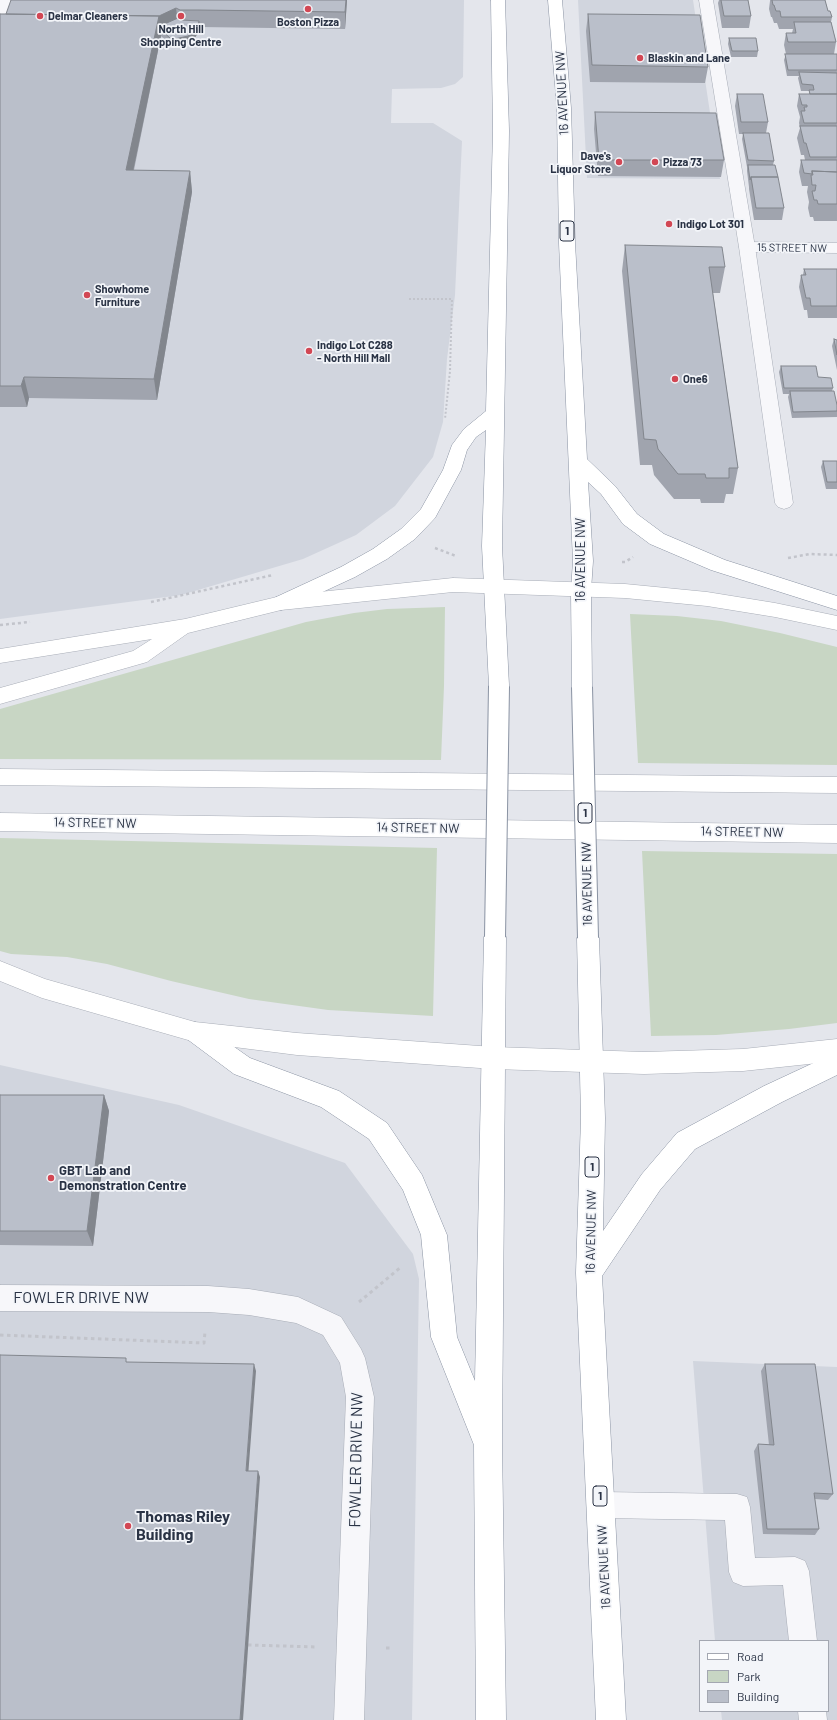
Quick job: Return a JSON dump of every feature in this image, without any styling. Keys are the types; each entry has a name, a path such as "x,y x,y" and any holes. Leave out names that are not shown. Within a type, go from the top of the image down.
{"main road":[{"path":"491,1720 488,1442 499,686 492,546 501,131 498,0"},
{"name":"16 AVENUE NW","path":"555,0 564,108 567,243 583,561 581,590 582,687 593,1118 589,1273 611,1720"},
{"path":"281,603 380,554 408,534 428,513 452,470 458,449 470,433 494,413"},
{"path":"579,462 608,490 630,519 657,539 718,565 837,603"},
{"path":"0,656 185,626 281,603 453,585 625,591 707,599 775,610 837,624"},
{"path":"0,696 140,657 185,626"},
{"path":"0,777 837,785"},
{"name":"14 STREET NW","path":"0,822 837,834"},
{"path":"0,971 42,988 195,1032 340,1048 494,1058 644,1063 743,1060 837,1050"},
{"path":"0,984 42,988"},
{"path":"195,1032 242,1066 330,1099 378,1130 413,1183 434,1235 444,1338 488,1442"},
{"path":"589,1273 651,1182 686,1141 773,1094 837,1063"}],"street":[{"name":"15 STREET NW","path":"747,247 837,248"},
{"name":"FOWLER DRIVE NW","path":"0,1298 208,1298 249,1302 298,1310 332,1326 352,1358 360,1397 349,1720"}],"lane":[{"path":"0,23 7,0"},
{"path":"706,0 747,247 784,503"},
{"path":"601,1505 737,1507 743,1572 795,1571 803,1640"}],"path":[{"path":"409,299 452,299 450,371 444,425"},
{"path":"434,548 455,556"},
{"path":"785,560 791,557 810,554 837,555"},
{"path":"149,602 179,597 277,574"},
{"path":"0,625 36,621"},
{"path":"359,1302 401,1267"},
{"path":"0,1335 204,1343 208,1298"}],"shaded area":[{"path":"0,0 464,0 463,77 455,84 441,88 392,89 391,123 433,123 462,141 455,295 447,359 443,422 433,457 395,506 356,535 303,559 181,595 0,619"},
{"path":"578,0 693,0 720,179 587,178"},
{"path":"0,1065 179,1105 345,1163 413,1254 419,1279 412,1720 0,1720"},
{"path":"693,1361 837,1367 837,1720 722,1720 721,1712 829,1712 829,1640 715,1640"}],"green space":[{"path":"445,607 441,760 0,759 0,709 306,622 354,613 387,609"},
{"path":"630,614 677,616 721,621 837,647 837,765 638,763"},
{"path":"0,838 437,848 433,1016 328,1010 249,999 107,964 67,957 11,954 0,951"},
{"path":"642,851 837,854 837,1023 789,1029 716,1035 651,1036"}],"building":[{"path":"11,0 346,0 345,12 180,10 176,8 159,16 6,14"},
{"path":"721,0 748,0 751,16 724,16"},
{"path":"772,0 825,0 828,11 830,11 832,17 781,17 780,11 776,11"},
{"name":"Showhome Furniture","path":"0,14 159,16 126,170 190,171 154,379 24,377 21,386 0,386"},
{"path":"588,14 700,15 708,67 592,65"},
{"path":"178,18 182,20 199,21 198,27 188,36 170,40 170,38 161,30 160,26"},
{"path":"794,22 831,22 836,42 788,42 786,33 796,33"},
{"path":"729,38 756,38 758,51 732,51"},
{"path":"785,54 837,54 837,70 788,70"},
{"path":"799,72 837,73 837,94 810,94 809,90 814,90 813,85 802,84"},
{"path":"737,94 763,94 768,122 741,122"},
{"path":"799,94 837,94 837,123 804,123 801,111 805,111 804,107 807,107 807,105 802,105"},
{"path":"595,112 716,113 724,160 599,160"},
{"path":"800,126 837,126 837,157 810,157 806,143 804,143"},
{"path":"743,133 769,133 774,161 748,160"},
{"path":"801,160 837,160 837,172 812,171 812,174 804,173"},
{"path":"748,165 775,165 778,177 751,177 750,180"},
{"path":"812,171 837,172 837,204 818,204 817,200 814,200 812,191 815,191 816,185 812,185"},
{"path":"751,177 778,177 784,208 756,208"},
{"name":"One6","path":"625,245 722,247 725,267 709,267 738,468 729,468 729,478 706,478 705,474 678,474 658,449 656,440 644,439"},
{"path":"804,269 837,269 837,306 811,306 810,298 806,298 801,275 806,275"},
{"path":"834,339 837,340 837,355"},
{"path":"781,366 816,366 818,377 831,378 833,388 784,388"},
{"path":"790,391 834,391 837,411 793,412"},
{"path":"823,461 837,461 837,482 827,482"},
{"name":"GBT Lab and Demonstration Centre","path":"0,1095 104,1095 87,1231 0,1231"},
{"name":"Thomas Riley Building","path":"0,1355 126,1358 126,1362 254,1364 246,1471 258,1471 240,1720 0,1720"},
{"path":"765,1364 815,1364 833,1494 814,1493 819,1529 767,1529 758,1444 774,1445"}],"place":[{"name":"Boston Pizza","path":"308,9"},
{"name":"Delmar Cleaners","path":"40,16"},
{"name":"North Hill Shopping Centre","path":"181,16"},
{"name":"Blaskin and Lane","path":"640,58"},
{"name":"Dave's Liquor Store","path":"619,162"},
{"name":"Pizza 73","path":"655,162"},
{"name":"Indigo Lot 301","path":"669,224"},
{"name":"Showhome Furniture","path":"87,295"},
{"name":"Indigo Lot C288 - North Hill Mall","path":"309,351"},
{"name":"One6","path":"675,379"},
{"name":"GBT Lab and Demonstration Centre","path":"51,1178"},
{"name":"Thomas Riley Building","path":"128,1526"}]}
